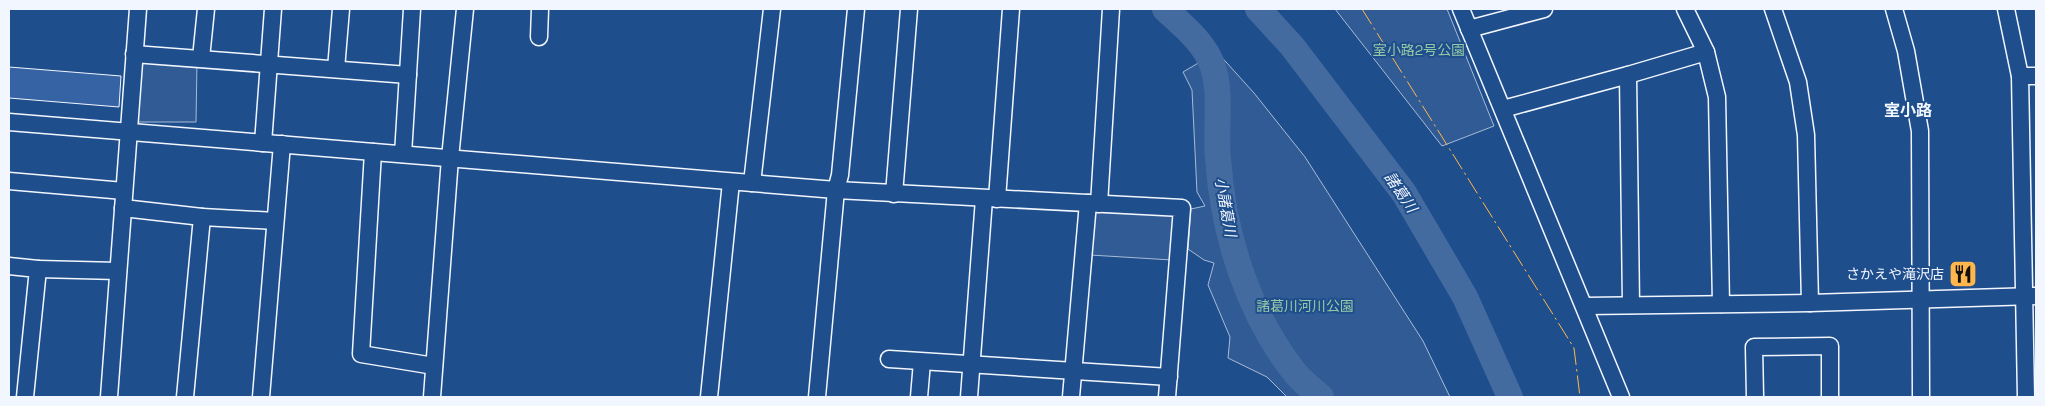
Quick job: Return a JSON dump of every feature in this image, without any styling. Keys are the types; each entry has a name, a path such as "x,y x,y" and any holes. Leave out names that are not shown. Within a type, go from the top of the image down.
{"street":[{"path":"109,397 138,9"},
{"path":"201,58 206,9"},
{"path":"263,143 274,9"},
{"path":"336,69 341,9"},
{"path":"403,154 412,9"},
{"path":"432,397 450,158 465,9"},
{"path":"539,37 540,9"},
{"path":"752,183 772,9"},
{"path":"817,397 836,190 840,175 856,9"},
{"path":"894,194 909,9"},
{"path":"969,397 1011,9"},
{"path":"1071,397 1094,204 1111,9"},
{"path":"1461,9 1621,397"},
{"path":"1469,29 1544,9"},
{"path":"1685,9 1706,52 1717,98 1721,304"},
{"path":"1774,9 1798,82 1806,135 1810,303"},
{"path":"1894,9 1906,51 1920,131 1922,397"},
{"path":"2006,9 2028,76 2030,296 2026,397"},
{"path":"1503,109 1706,52"},
{"path":"134,54 408,75"},
{"path":"1628,74 1631,305"},
{"path":"9,122 836,190 1182,208 1167,397"},
{"path":"260,397 282,144"},
{"path":"373,152 361,354 434,366"},
{"path":"9,181 124,191"},
{"path":"710,397 731,182"},
{"path":"123,208 202,217 276,221"},
{"path":"185,397 202,217"},
{"path":"9,266 38,269 118,271"},
{"path":"26,397 38,269"},
{"path":"1585,306 1810,303 2030,296"},
{"path":"1755,397 1754,347 1830,346 1830,397"},
{"path":"889,359 1169,377"},
{"path":"920,397 922,362"}],"green space":[{"name":"室小路2号公園","path":"1335,9 1447,9 1494,126 1442,146"},
{"name":"諸葛川河川公園","path":"1217,52 1254,93 1305,157 1423,341 1450,397 1287,397 1267,377 1228,358 1230,337 1208,285 1214,263 1204,260 1188,249 1191,209 1205,206 1197,192 1192,90 1183,72"},
{"path":"138,59 197,62 196,122 136,122"},
{"path":"1094,211 1175,216 1172,260 1090,255"}],"building":[{"path":"9,67 121,76 119,107 9,98"}],"waterway":[{"name":"小諸葛川","path":"1165,9 1186,28 1205,50 1213,67 1218,101 1217,147 1221,187 1232,244 1241,272 1264,326 1279,351 1296,374 1321,397"},
{"name":"諸葛川","path":"1258,9 1292,46 1404,193 1465,297 1510,397"}],"power":[{"path":"1362,9 1574,348 1580,397"}],"place":[{"name":"さかえや滝沢店","path":"1963,274"}],"district":[{"name":"室小路","path":"1908,110"}]}
